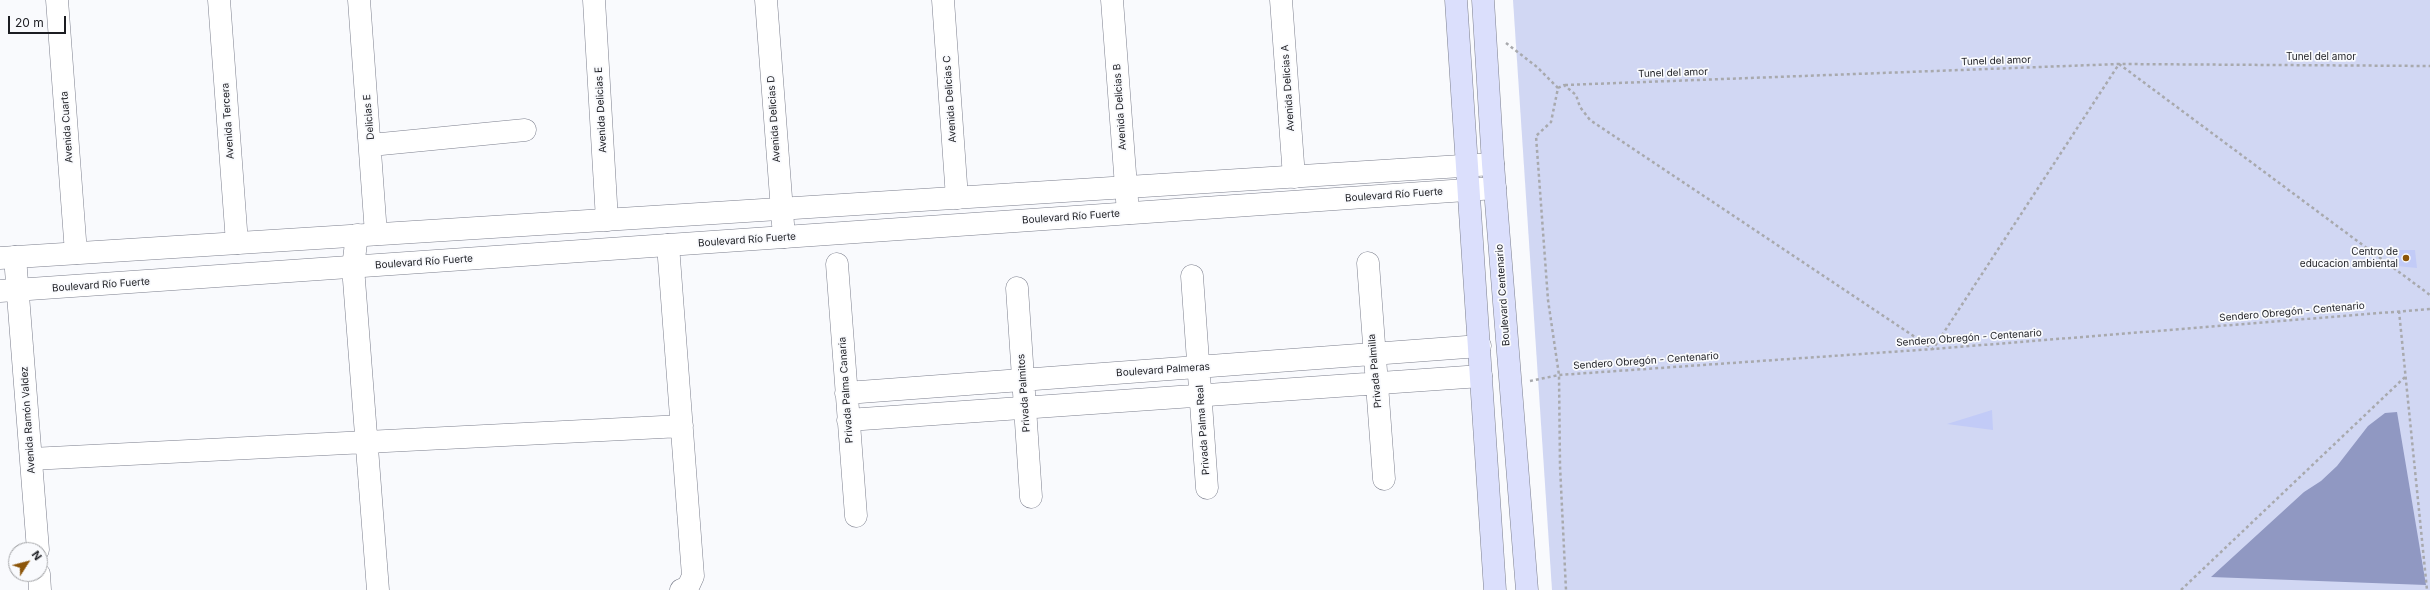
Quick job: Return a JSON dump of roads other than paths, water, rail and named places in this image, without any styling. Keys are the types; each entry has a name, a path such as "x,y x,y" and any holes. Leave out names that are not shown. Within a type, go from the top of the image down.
{"main road":[{"path":"1456,0 1495,590"},
{"name":"Boulevard Centenario","path":"1483,0 1492,164 1526,590"}],"street":[{"name":"Avenida Cuarta","path":"57,0 76,253"},
{"name":"Avenida Tercera","path":"219,0 237,243"},
{"name":"Delicias E","path":"359,0 371,145 367,235 353,267 378,590"},
{"name":"Avenida Delicias E","path":"594,0 607,220"},
{"name":"Avenida Delicias D","path":"766,0 780,209 784,237"},
{"name":"Avenida Delicias C","path":"943,0 957,198"},
{"name":"Avenida Delicias B","path":"1112,0 1128,213"},
{"name":"Avenida Delicias A","path":"1281,0 1294,177"},
{"path":"371,145 524,130"},
{"path":"8,257 1492,164"},
{"name":"Boulevard Río Fuerte","path":"9,291 1495,188"},
{"path":"668,245 693,576 688,587 681,590"},
{"name":"Avenida Ramón Valdez","path":"8,257 9,291 31,459 37,542"},
{"name":"Privada Palmilla","path":"1368,263 1373,354 1377,383 1384,479"},
{"name":"Privada Palma Canaria","path":"837,264 856,516"},
{"name":"Privada Palma Real","path":"1192,276 1207,488"},
{"name":"Privada Palmitos","path":"1017,288 1031,497"},
{"name":"Boulevard Palmeras","path":"846,393 1480,346"},
{"path":"848,420 1481,376"},
{"path":"31,459 682,426"}],"place":[{"name":"Centro de educacion ambiental","path":"2406,258"}]}
